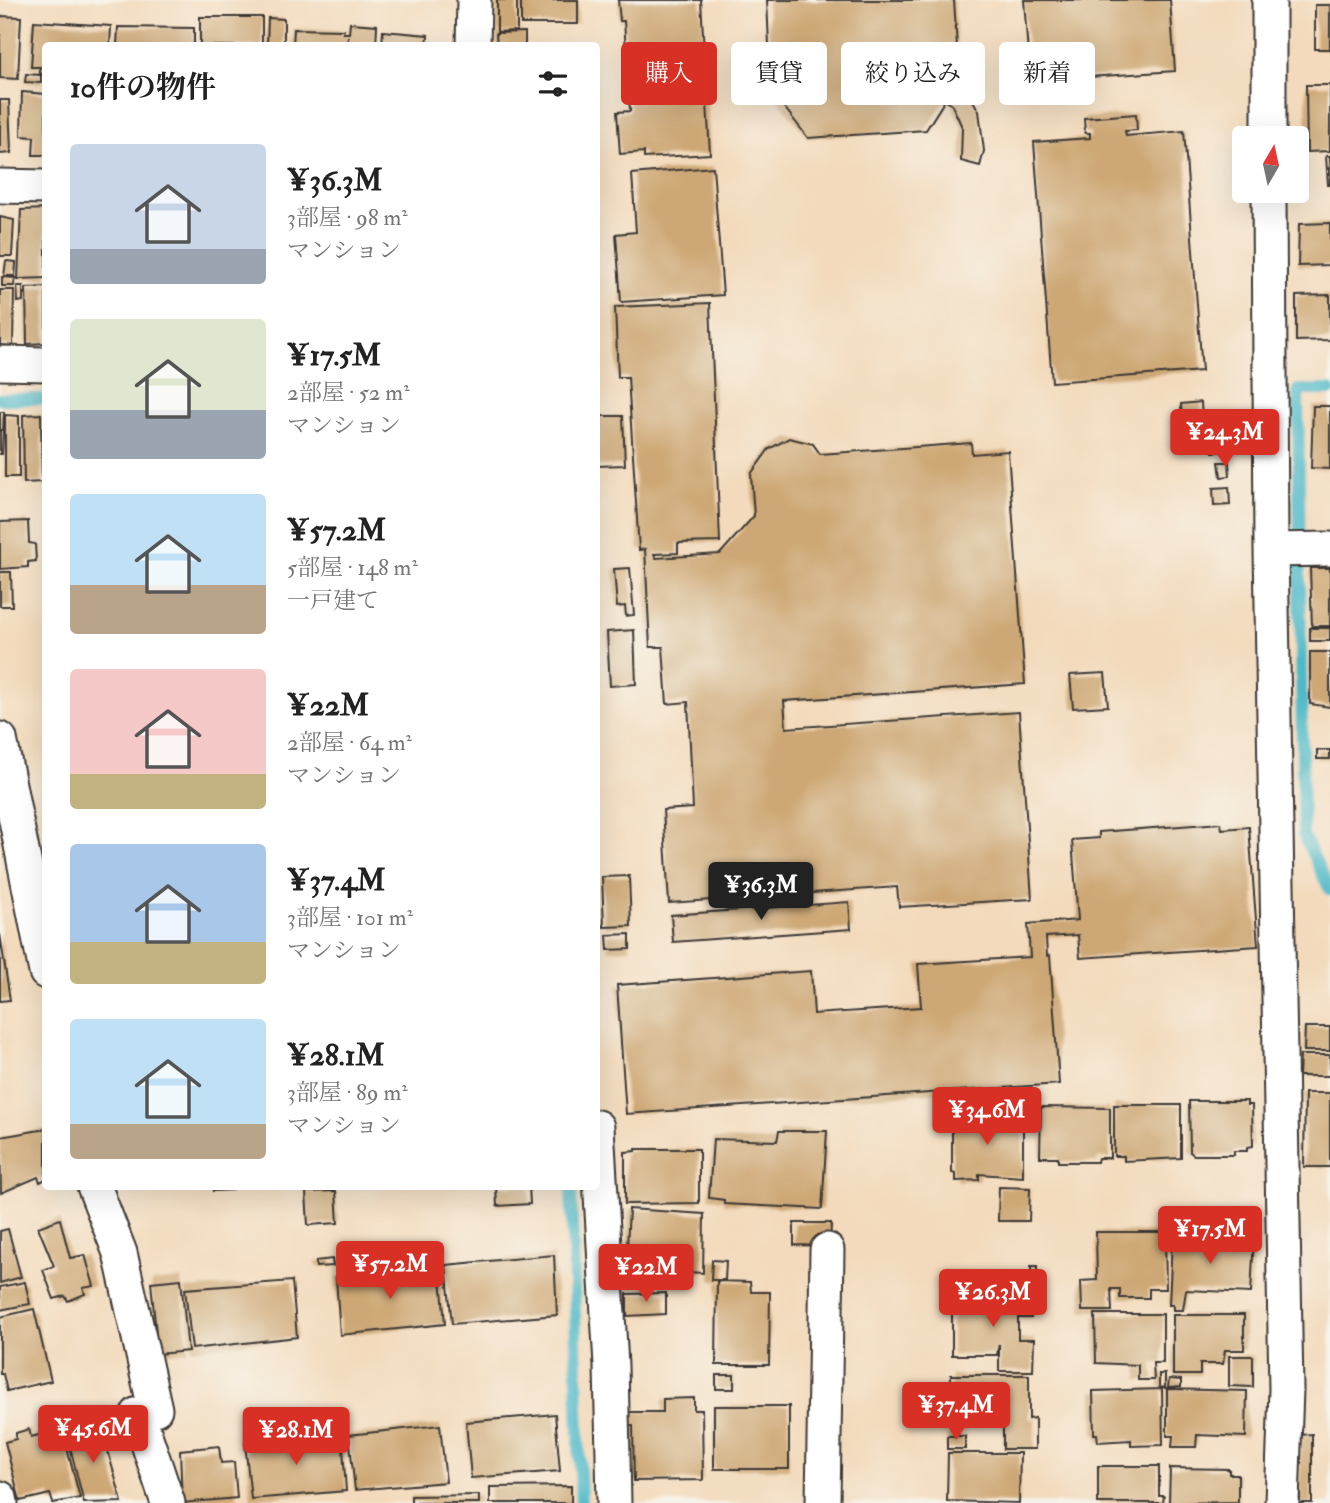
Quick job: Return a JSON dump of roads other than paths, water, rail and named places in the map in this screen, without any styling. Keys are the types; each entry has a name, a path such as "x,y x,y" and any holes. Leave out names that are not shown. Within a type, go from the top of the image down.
{"street":[{"path":"473,42 474,0"},
{"path":"1269,0 1269,126"},
{"path":"0,186 42,187"},
{"path":"1270,203 1301,550 1282,1503"},
{"path":"0,363 42,364"},
{"path":"0,739 5,791 42,954"},
{"path":"600,1177 611,1364 614,1503"},
{"path":"96,1190 120,1253 155,1409 138,1414 169,1503"},
{"path":"823,1503 827,1250"}],"waterway":[{"path":"1330,390 1298,390 1303,835 1330,890"},
{"path":"0,399 42,399"},
{"path":"571,1190 581,1503"}]}
